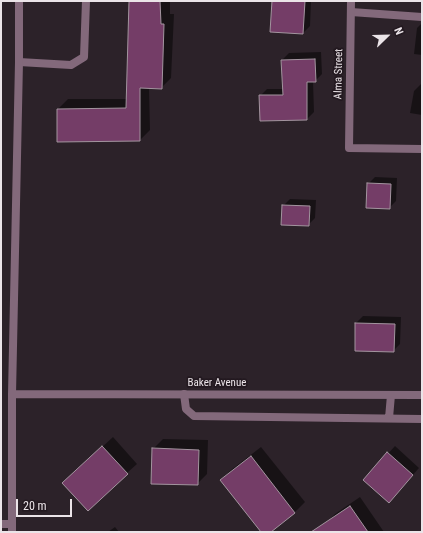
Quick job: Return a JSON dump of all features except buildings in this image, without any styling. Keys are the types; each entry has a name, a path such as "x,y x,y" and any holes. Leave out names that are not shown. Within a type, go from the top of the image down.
{"street":[{"path":"1,524 12,528 12,394 19,1"},
{"path":"19,62 71,65 84,57 86,1"},
{"name":"Alma Street","path":"351,1 349,148 422,149"},
{"path":"351,12 422,17"},
{"name":"Baker Avenue","path":"12,394 422,395"},
{"path":"184,394 186,409 194,416 422,419"},
{"path":"389,418 391,395"}]}
